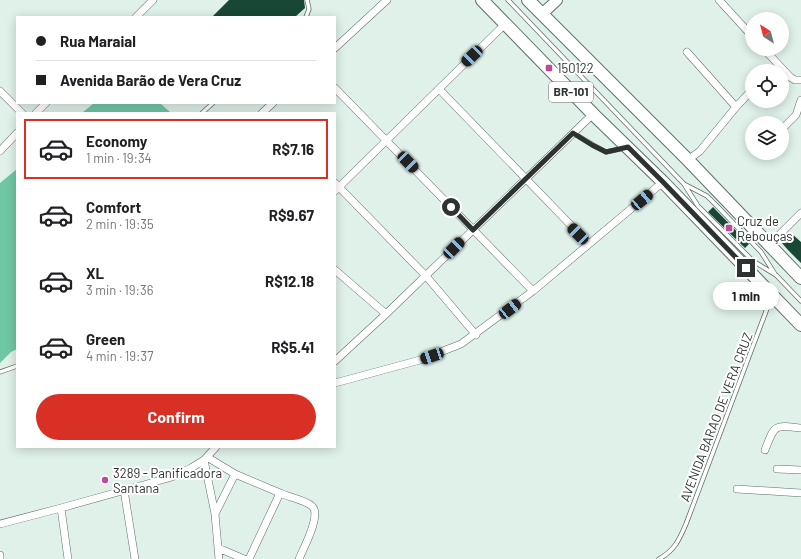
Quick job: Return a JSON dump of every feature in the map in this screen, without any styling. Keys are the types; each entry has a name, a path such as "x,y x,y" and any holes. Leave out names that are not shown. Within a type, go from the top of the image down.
{"highway":[{"name":"BR-101","path":"482,0 593,114 663,182 801,325"},
{"name":"BR-101","path":"528,0 688,160 801,278"}],"main road":[{"path":"542,14 557,0"}],"street":[{"path":"137,16 153,0"},
{"path":"336,47 387,0"},
{"path":"719,0 745,28"},
{"path":"476,335 426,276 336,187 387,140 505,24"},
{"path":"687,52 736,107"},
{"path":"770,56 790,77 795,80 801,80"},
{"path":"336,89 533,291"},
{"path":"438,89 589,244"},
{"path":"0,91 21,112"},
{"path":"688,160 700,152 745,97"},
{"path":"789,122 796,115 801,100"},
{"path":"37,112 45,104"},
{"path":"264,112 272,104"},
{"path":"336,360 426,276 593,114"},
{"path":"0,151 16,134"},
{"path":"336,383 420,360 461,344 476,335 533,291 663,182"},
{"path":"769,245 801,213"},
{"path":"336,271 386,314"},
{"path":"766,450 772,432 776,428 782,426 801,428"},
{"path":"0,524 172,477 191,468 206,458 215,448"},
{"path":"206,458 235,474 312,506 316,513 299,559"},
{"path":"206,458 215,514 219,559"},
{"path":"777,469 801,470"},
{"path":"215,514 235,474"},
{"path":"738,489 801,494"},
{"path":"124,490 135,559"},
{"path":"249,559 280,493"},
{"path":"61,508 68,559"},
{"path":"218,548 244,559"}],"lane":[{"path":"306,16 309,9 307,0"},
{"path":"508,0 684,184 698,206 753,261 776,275"},
{"path":"203,112 212,104"},
{"path":"573,133 606,152 628,147"},
{"path":"684,184 707,196 762,252 776,275 801,301"},
{"name":"AVENIDA BARAO DE VERA CRUZ","path":"659,559 670,552 676,545 686,524 772,295"},
{"path":"0,372 16,366"}],"green space":[{"path":"93,104 161,104 170,112 83,112"},
{"path":"16,170 16,350 11,352 0,363 0,183"}],"building":[{"path":"229,0 304,0 305,8 296,16 213,16"},
{"name":"Cruz de Rebouças","path":"713,207 749,244 745,248 708,212"},
{"path":"791,233 801,242 801,263 781,242"}],"place":[{"name":"150122","path":"549,68"},
{"name":"Cruz de Rebouças","path":"729,228"},
{"name":"3289 - Panificadora Santana","path":"105,480"}],"route":[{"path":"451,207 473,230 573,133 606,152 628,147 746,268"}]}
